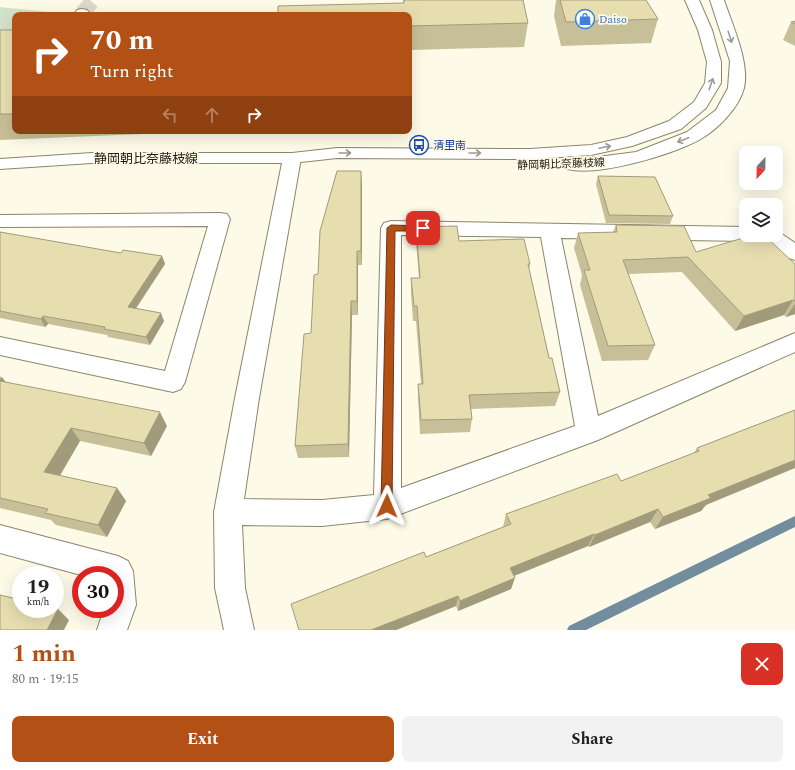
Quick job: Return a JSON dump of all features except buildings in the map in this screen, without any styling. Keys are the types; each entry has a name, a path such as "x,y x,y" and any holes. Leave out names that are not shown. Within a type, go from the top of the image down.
{"street":[{"name":"静岡朝比奈藤枝線","path":"0,164 92,158 292,158 337,153 530,154 591,150 632,142 675,125 700,104 713,83 714,62 705,30 692,0"},
{"name":"静岡朝比奈藤枝線","path":"292,158 326,164 506,166 596,164 640,157 694,136 723,113 736,88 737,61 717,0"},
{"path":"240,630 230,588 228,512 292,158"},
{"path":"0,221 220,219 173,382 0,346"},
{"path":"387,506 391,228 739,234"},
{"path":"550,231 589,432"},
{"path":"780,242 795,253"},
{"path":"228,512 322,513 387,506 589,432 795,342"},
{"path":"0,539 118,570 121,605 112,630"}],"green space":[{"path":"0,7 50,12 12,12 12,31 0,36"}],"waterway":[{"path":"573,630 795,521"}],"tunnel":[{"path":"83,12 94,0"}],"place":[{"name":"Daiso","path":"585,19"},
{"name":"清里南","path":"419,145"}],"route":[{"path":"387,506 391,228 423,228"}]}
